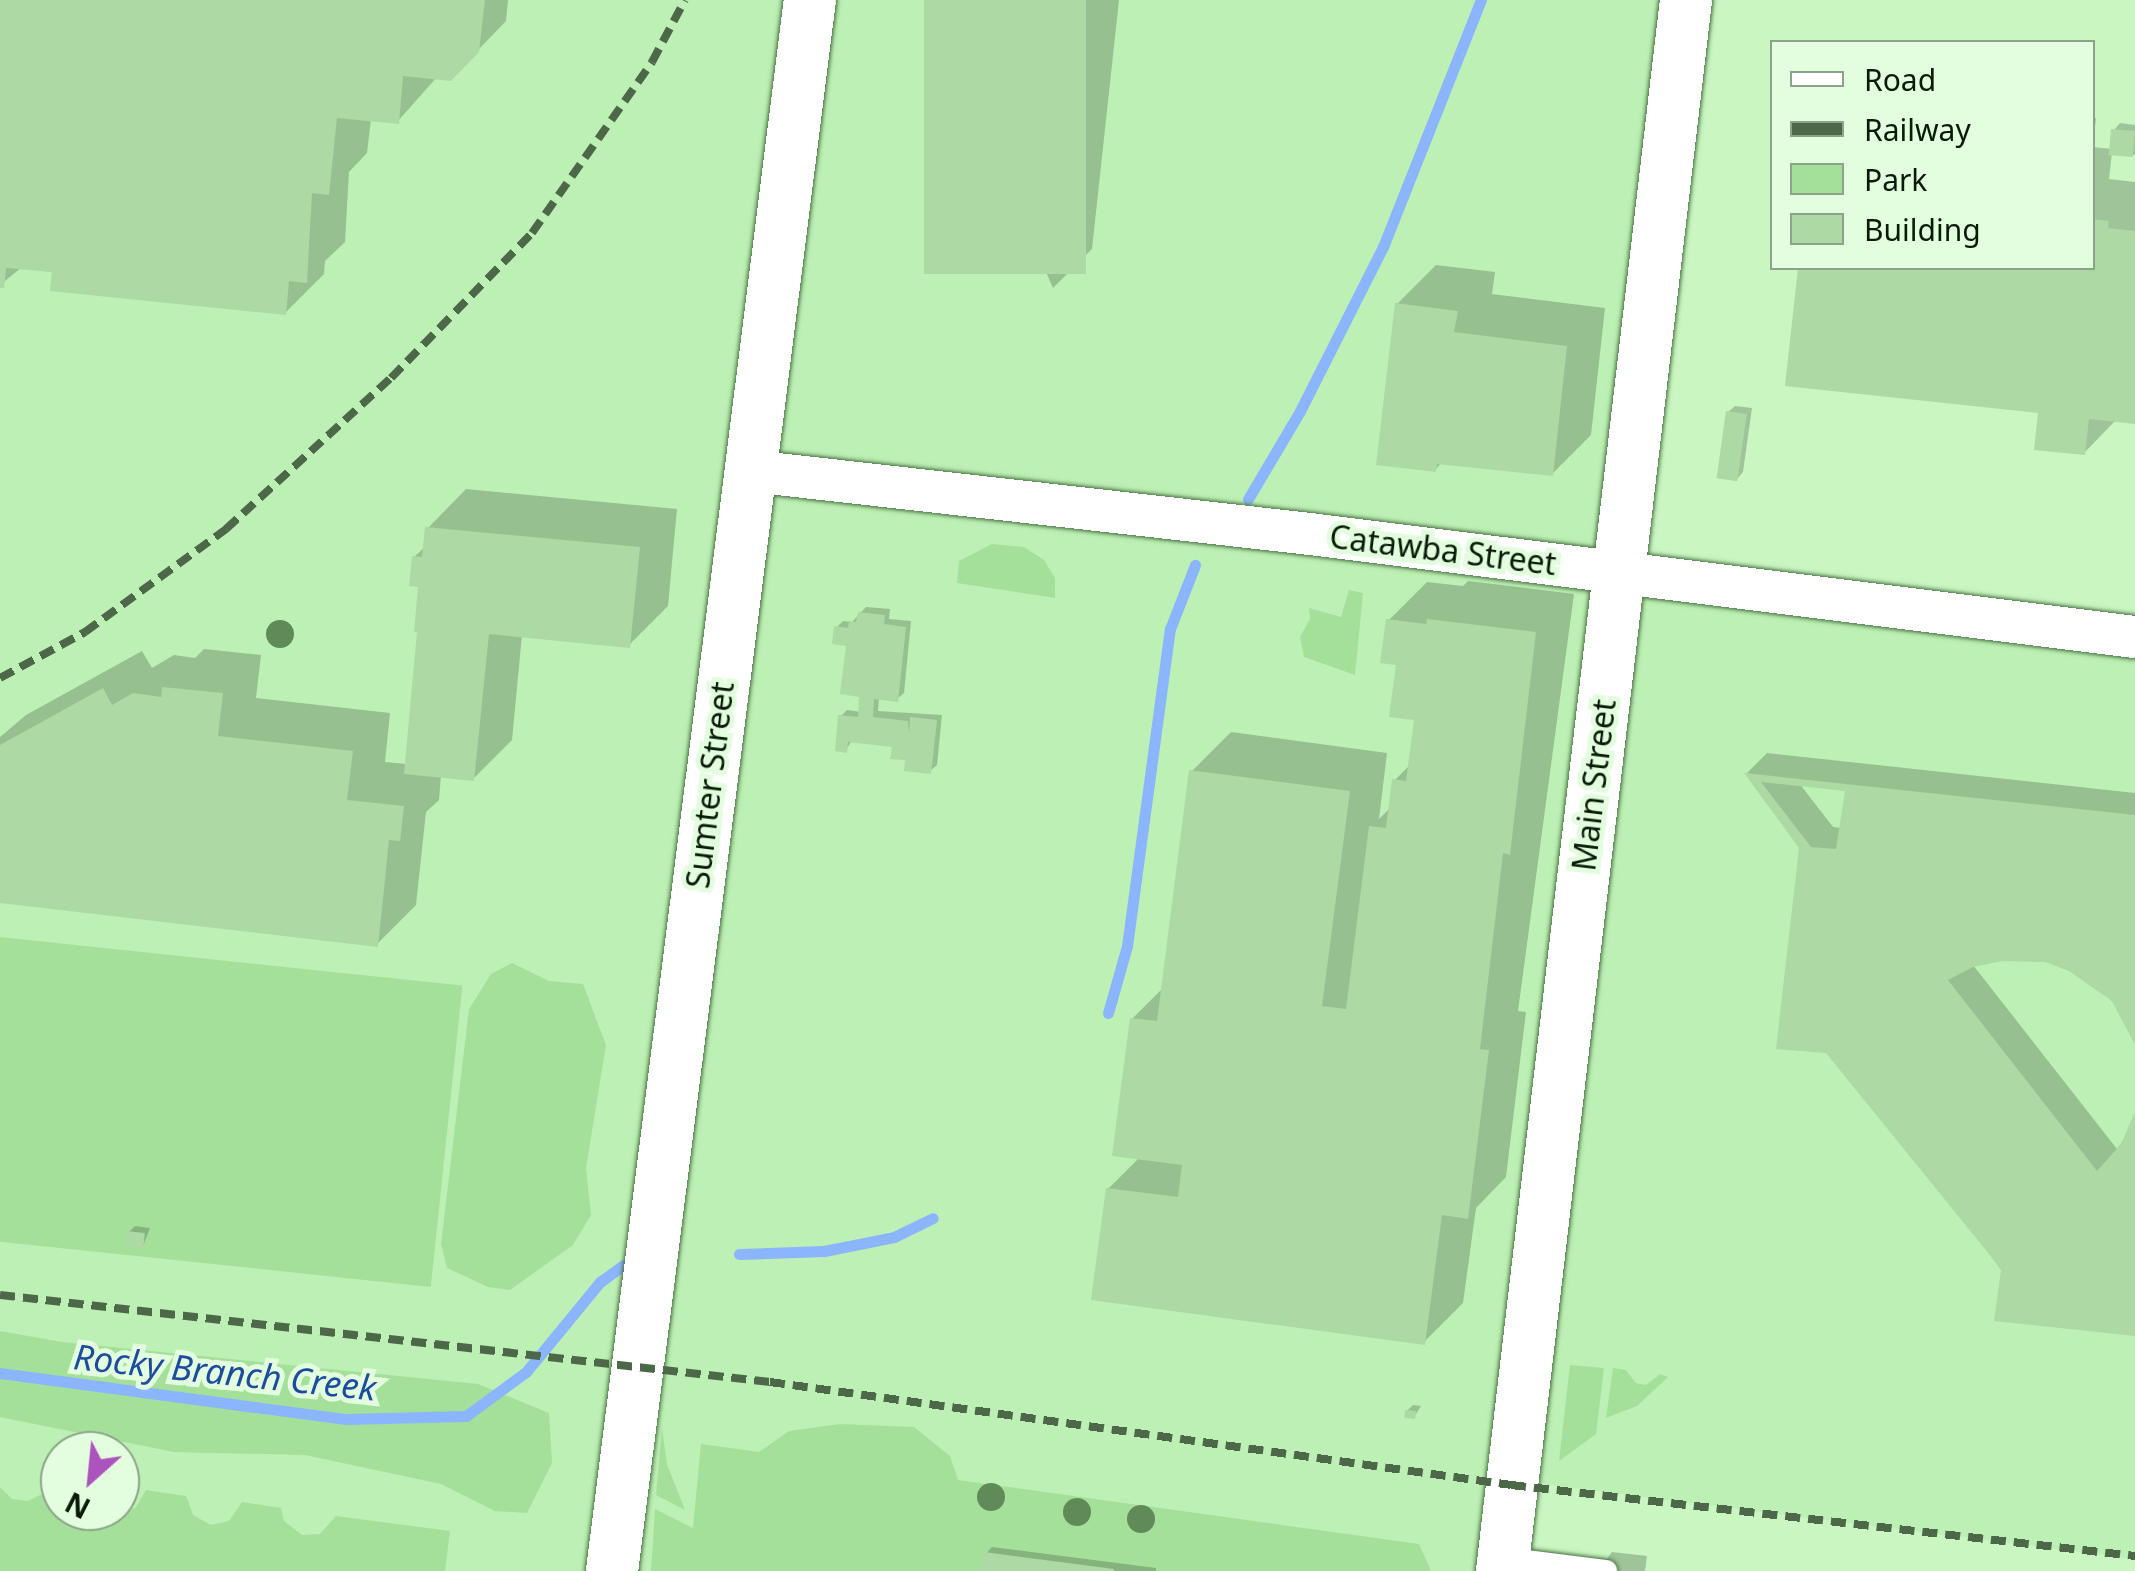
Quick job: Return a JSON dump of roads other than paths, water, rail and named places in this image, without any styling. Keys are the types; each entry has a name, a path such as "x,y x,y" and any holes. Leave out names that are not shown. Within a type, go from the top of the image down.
{"street":[{"name":"Sumter Street","path":"612,1571 810,0"},
{"name":"Main Street","path":"1502,1564 1686,0"},
{"name":"Catawba Street","path":"751,472 1618,572 2135,637"}],"lane":[{"path":"1502,1564 1606,1571"}],"waterway":[{"path":"1248,499 1300,411 1383,247 1481,0"},
{"path":"1108,1013 1127,946 1170,629 1195,565"},
{"name":"Rocky Branch Creek","path":"739,1254 824,1251 894,1237 933,1218"},
{"name":"Rocky Branch Creek","path":"0,1373 346,1419 466,1416 526,1372 600,1282 623,1265"}],"railway":[{"path":"0,678 85,632 226,529 391,378 532,233 652,62 685,0"},
{"path":"0,1295 770,1382 1511,1485 2135,1556"}]}
